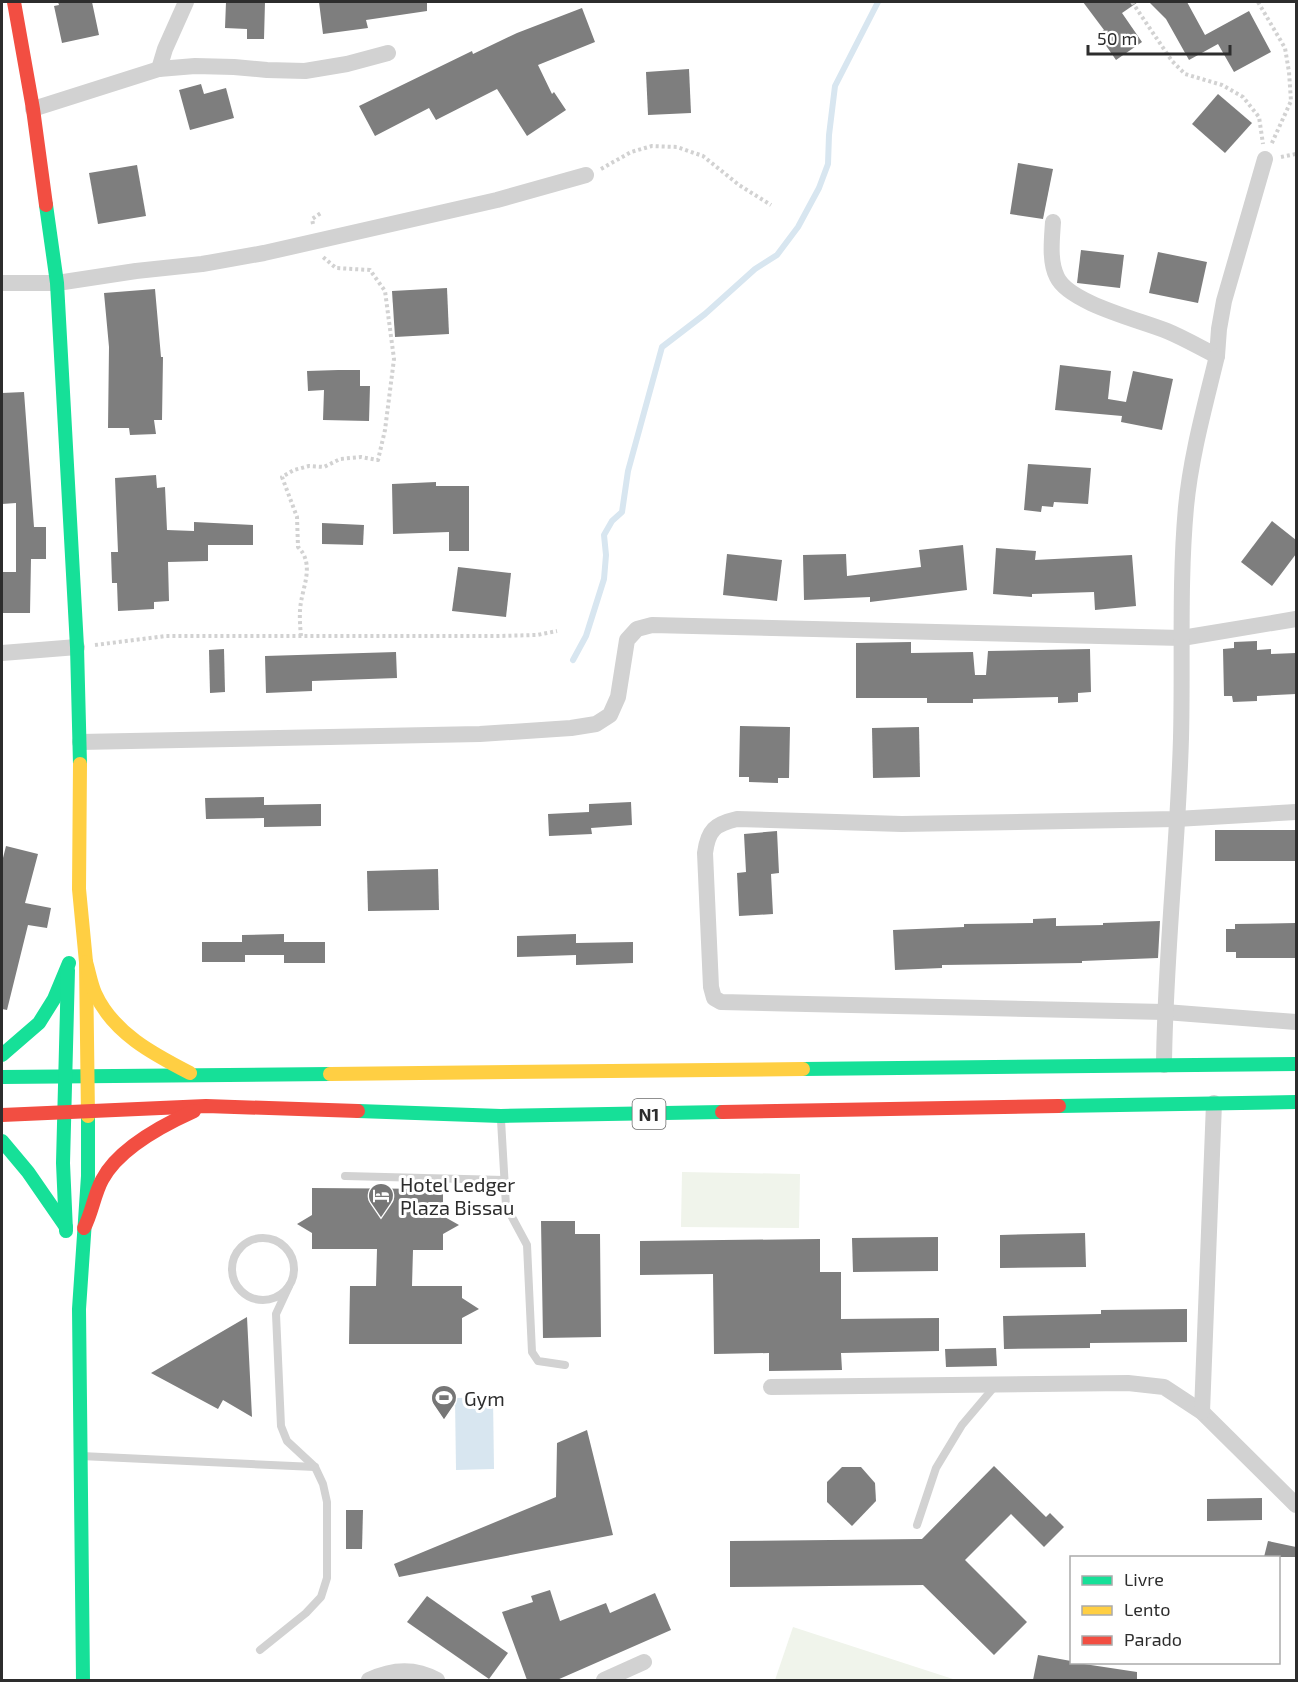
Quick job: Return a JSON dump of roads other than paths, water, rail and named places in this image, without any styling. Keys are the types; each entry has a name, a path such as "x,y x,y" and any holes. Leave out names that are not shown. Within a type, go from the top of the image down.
{"main road":[{"path":"14,2 33,108 57,283 77,647 80,742 80,889 86,962 88,1112 88,1176 79,1309 83,1680"},
{"path":"79,1309 68,1239 63,1163 69,963 80,889"},
{"path":"86,962 96,995 115,1023 155,1055 196,1075"},
{"path":"2,1055 39,1023 54,999 69,963"},
{"name":"N1","path":"2,1077 87,1074 196,1075 1296,1064"},
{"name":"N1","path":"2,1115 206,1106 501,1116 1296,1102"},
{"path":"84,1228 107,1171 162,1126 206,1106"},
{"path":"2,1141 28,1172 68,1239"}],"street":[{"path":"159,69 186,2"},
{"path":"33,108 159,69 234,66 305,71 347,64 388,53"},
{"path":"1164,1065 1181,738 1183,561 1188,488 1197,434 1217,356 1224,301 1265,159"},
{"path":"2,283 57,283 202,264 497,200 586,175"},
{"path":"1053,222 1053,267 1061,284 1095,305 1169,332 1217,356"},
{"path":"80,742 480,734 571,728 596,724 610,715 618,697 627,640 637,629 652,625 1182,638 1296,619"},
{"path":"2,653 77,647"},
{"path":"1296,812 1176,819 902,824 737,819 723,822 714,828 707,839 705,853 711,987 714,998 721,1002 1165,1012 1296,1022"},
{"path":"1202,1412 1214,1103"},
{"path":"771,1387 1128,1383 1164,1387 1202,1412 1296,1505"},
{"path":"604,1680 644,1662"},
{"path":"369,1680 398,1670 425,1673 437,1680"}],"lane":[{"path":"501,1116 506,1206 526,1245 532,1352 537,1361 565,1365"},
{"path":"345,1176 504,1180"},
{"path":"260,1650 321,1597 327,1578 327,1502 323,1484 315,1467 287,1441 281,1426 276,1314 289,1286 293,1276 293,1260 285,1246 271,1239 255,1239 237,1252 233,1263 235,1281 241,1290 250,1296 264,1300 276,1297 289,1286"},
{"path":"917,1525 936,1468 962,1425 996,1385"},
{"path":"81,1456 315,1467"}],"waterway":[{"path":"573,660 586,636 604,579 606,555 604,535 612,521 622,512 628,471 662,347 705,314 755,269 777,255 798,227 819,188 828,164 835,86 878,2"}],"place":[{"name":"Hotel Ledger Plaza Bissau","path":"381,1219"},
{"name":"Gym","path":"444,1421"}]}
